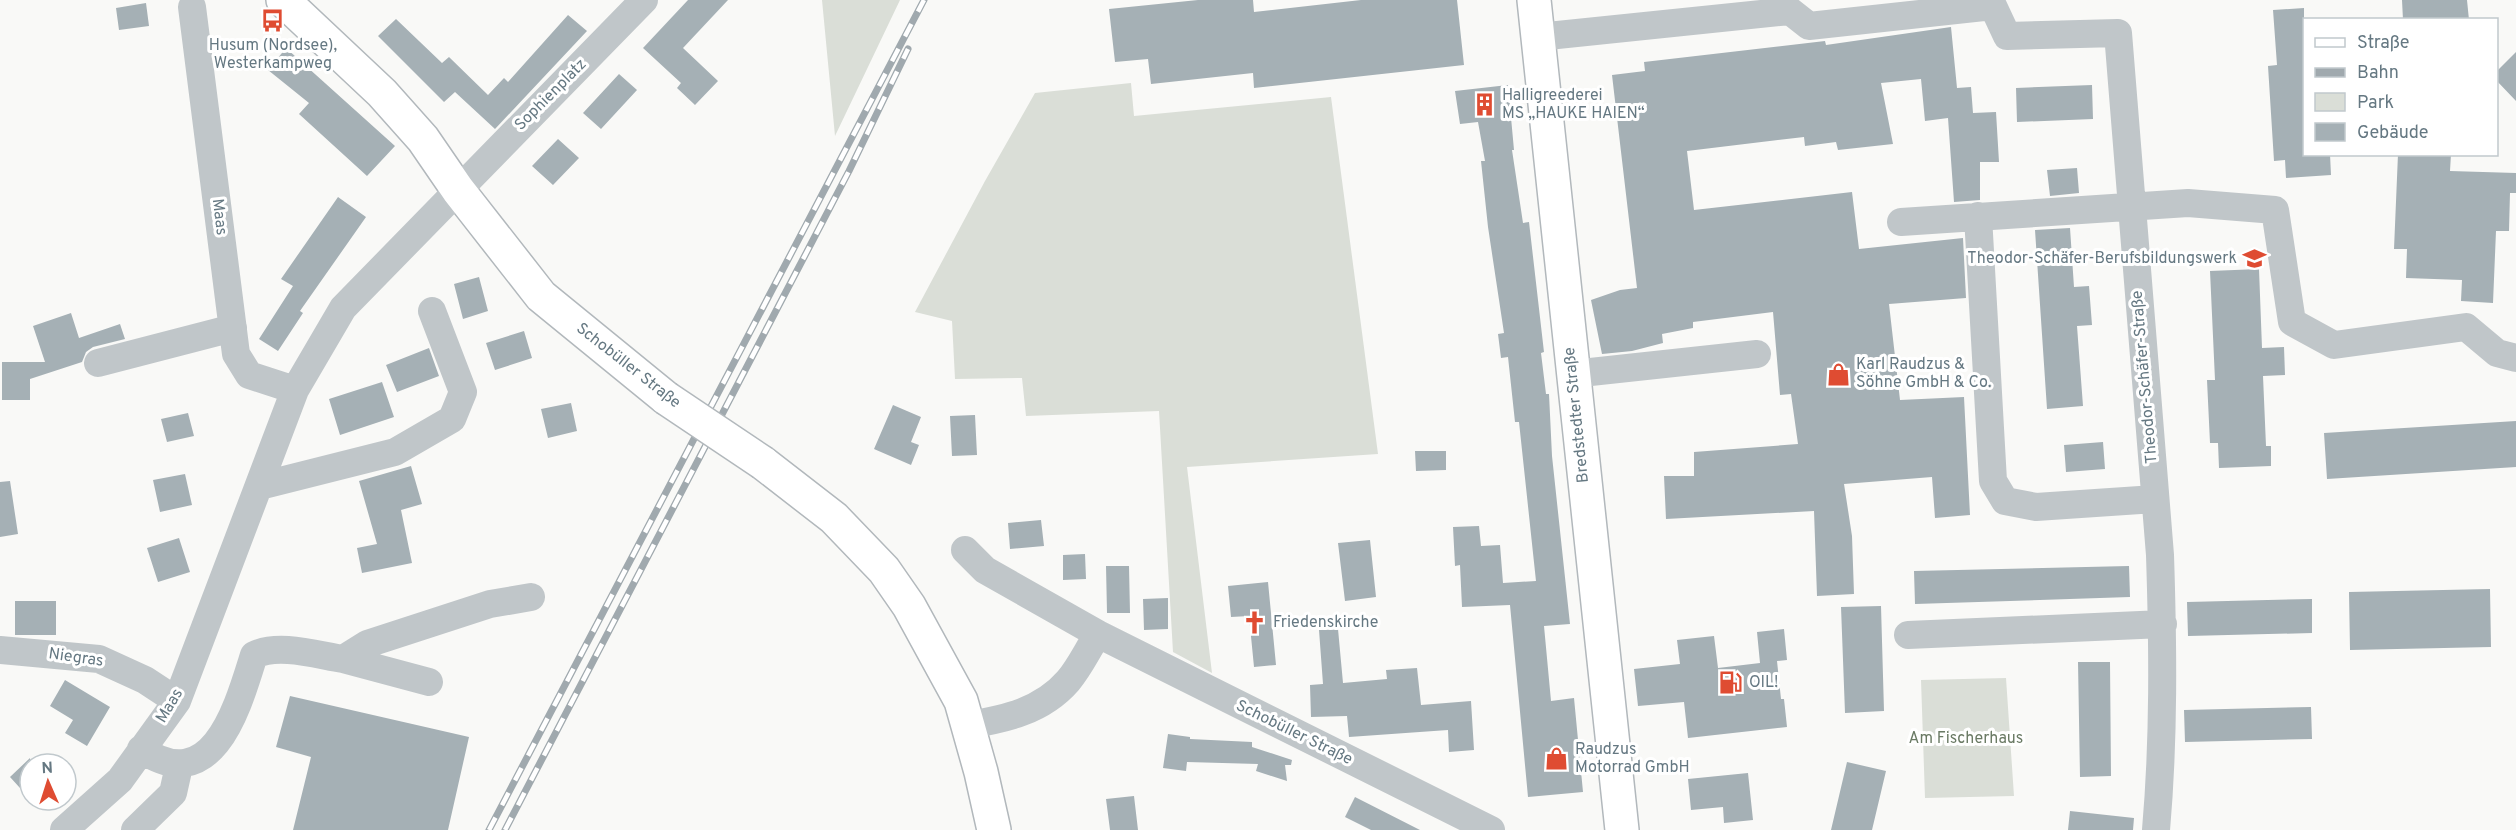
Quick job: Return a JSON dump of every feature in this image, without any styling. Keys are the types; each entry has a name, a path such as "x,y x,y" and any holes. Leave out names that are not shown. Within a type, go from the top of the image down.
{"main road":[{"name":"Schobüller Straße","path":"283,0 382,93 423,139 458,190 540,296 666,398 763,463 834,518 884,570 936,651 961,701 994,830"},
{"name":"Bredstedter Straße","path":"1534,0 1622,830"},
{"path":"1608,830 1618,793"}],"street":[{"name":"Sophienplatz","path":"458,190 644,0"},
{"name":"Theodor-Schäfer-Straße","path":"1538,37 1790,11 1809,26 1993,6 2007,36 2118,33 2163,624 2161,782 2156,830"},
{"name":"Maas","path":"192,7 236,354 249,375 295,390"},
{"name":"Maas","path":"64,830 120,780 177,701 295,390 343,308 458,190"},
{"path":"1901,222 2188,203 2275,210 2292,322 2334,345 2466,327 2497,353 2516,358"},
{"path":"1978,216 1993,480 2005,501 2036,507 2155,500"},
{"path":"260,486 395,452 452,419 462,392 432,311"},
{"path":"98,363 233,328"},
{"path":"1572,374 1757,354"},
{"name":"Schobüller Straße","path":"965,550 985,570 1098,634 1491,830"},
{"path":"343,659 367,644 490,604 531,597"},
{"path":"1908,635 2163,624"},
{"path":"968,725 1011,718 1046,701 1068,681 1098,634"},
{"name":"Niegras","path":"0,650 99,659 145,680 177,701"},
{"path":"141,749 155,759 179,766 197,759 220,740 235,714 254,654 261,651 279,650 343,659 429,682"},
{"path":"135,830 173,793 179,766"}],"green space":[{"path":"822,0 900,0 835,136"},
{"path":"1131,83 1134,116 1331,97 1378,454 1187,467 1212,673 1173,652 1159,411 1026,416 1022,378 955,379 952,321 915,312 1035,93"},
{"name":"Am Fischerhaus","path":"2006,678 2014,796 1925,798 1921,680"}],"building":[{"path":"688,0 728,0 683,48 718,81 695,105 677,88 681,83 643,48"},
{"path":"1198,0 1253,0 1254,12 1361,0 1457,0 1464,65 1254,88 1253,73 1151,84 1148,59 1115,62 1109,9"},
{"path":"2402,0 2467,0 2469,18 2403,18"},
{"path":"146,3 149,26 119,30 116,8"},
{"path":"2304,8 2303,156 2330,156 2331,175 2286,178 2285,160 2274,161 2268,66 2277,65 2273,10"},
{"path":"568,15 587,31 495,129 455,92 444,102 378,36 396,19 442,63 449,57 488,95 504,78 508,82"},
{"path":"1951,27 1957,88 1971,87 1973,113 1996,112 1999,162 1980,162 1980,200 1954,202 1948,118 1925,121 1921,79 1881,83 1893,144 1838,150 1836,142 1805,146 1804,137 1687,151 1694,210 1852,192 1859,249 1963,238 1966,298 1889,304 1900,400 1964,397 1970,515 1935,518 1932,477 1844,484 1852,536 1854,594 1817,596 1814,511 1666,519 1664,476 1694,476 1694,452 1798,444 1791,394 1780,395 1773,312 1693,322 1693,328 1662,334 1663,343 1632,351 1602,354 1591,300 1620,290 1637,288 1612,75 1645,71 1644,62 1825,41 1826,45"},
{"path":"286,48 395,146 367,176 299,114 309,103 268,70"},
{"path":"2516,52 2516,101 2498,82 2498,70"},
{"path":"619,74 637,90 601,129 583,113"},
{"path":"1508,85 1514,150 1512,150 1523,223 1529,222 1544,352 1541,353 1546,394 1549,394 1552,456 1570,624 1544,626 1551,701 1574,698 1583,792 1528,797 1510,605 1462,607 1460,565 1455,566 1453,527 1479,526 1481,546 1500,545 1503,583 1536,581 1519,422 1515,422 1508,357 1501,358 1498,334 1504,333 1488,227 1481,161 1485,161 1478,122 1460,124 1455,91"},
{"path":"2092,85 2093,119 2017,122 2016,88"},
{"path":"558,139 579,158 553,185 532,166"},
{"path":"2398,156 2451,156 2450,171 2516,173 2516,193 2510,193 2509,231 2496,231 2493,303 2461,301 2462,280 2406,278 2407,249 2394,249"},
{"path":"2077,168 2079,193 2050,196 2047,170"},
{"path":"338,197 366,217 300,311 303,313 278,351 259,339 293,286 281,279"},
{"path":"2070,228 2074,287 2089,286 2092,325 2077,326 2083,406 2047,409 2035,230"},
{"path":"2259,269 2262,348 2284,347 2285,375 2263,376 2266,446 2271,446 2271,466 2219,468 2218,443 2210,443 2207,380 2215,380 2210,271"},
{"path":"479,277 488,311 463,319 454,284"},
{"path":"71,313 79,338 120,324 125,339 93,347 86,352 82,362 30,379 30,400 2,400 2,362 45,362 33,326"},
{"path":"524,331 532,358 495,370 486,343"},
{"path":"429,348 439,376 397,392 386,365"},
{"path":"382,382 394,417 340,435 329,399"},
{"path":"571,403 577,431 548,438 541,409"},
{"path":"893,405 921,417 911,442 919,445 911,465 874,449"},
{"path":"188,413 194,436 167,442 161,419"},
{"path":"975,415 977,455 952,456 950,416"},
{"path":"2516,421 2516,467 2327,479 2324,433"},
{"path":"2103,442 2105,469 2066,472 2064,445"},
{"path":"1415,451 1446,451 1446,470 1416,471"},
{"path":"411,466 422,504 401,510 412,563 362,573 357,548 377,544 359,481"},
{"path":"185,474 192,505 160,512 153,480"},
{"path":"10,481 18,534 0,537 0,482"},
{"path":"1041,520 1044,546 1010,549 1008,523"},
{"path":"179,538 190,572 158,582 147,548"},
{"path":"1370,540 1376,597 1345,601 1338,543"},
{"path":"1085,554 1086,579 1063,580 1063,555"},
{"path":"1106,566 1129,566 1130,613 1107,613"},
{"path":"2129,566 2130,597 1915,604 1914,571"},
{"name":"Friedenskirche","path":"1268,582 1276,665 1254,667 1249,616 1231,617 1228,586"},
{"path":"2490,589 2491,647 2350,650 2349,592"},
{"path":"1168,598 1168,629 1144,630 1143,599"},
{"path":"2312,599 2312,633 2188,636 2187,602"},
{"path":"15,601 56,601 56,635 15,635"},
{"path":"1881,606 1884,711 1845,713 1841,607"},
{"path":"1338,629 1343,683 1387,679 1386,670 1417,668 1421,705 1471,701 1474,750 1449,752 1448,730 1349,737 1347,716 1311,717 1310,685 1323,684 1319,630"},
{"name":"OIL!","path":"1784,629 1787,660 1777,661 1787,727 1688,738 1684,702 1638,706 1634,669 1680,664 1677,640 1714,636 1718,668 1760,663 1757,632"},
{"path":"2078,662 2110,662 2111,776 2080,777"},
{"path":"65,680 110,707 87,746 65,733 73,720 50,706"},
{"path":"290,696 469,737 448,830 293,830 311,757 276,747"},
{"path":"2311,707 2312,739 2185,742 2184,710"},
{"path":"1168,734 1190,737 1190,739 1252,742 1252,747 1292,760 1291,765 1285,765 1287,781 1256,771 1258,764 1187,762 1186,771 1163,768"},
{"path":"1847,762 1886,771 1872,830 1831,830"},
{"path":"18,769 18,786 10,777"},
{"path":"1748,773 1753,820 1724,823 1723,807 1691,810 1688,779"},
{"path":"1134,796 1138,830 1110,830 1106,799"},
{"path":"1355,797 1420,830 1371,830 1345,817"},
{"path":"2070,811 2134,818 2133,830 2068,830"}],"railway":[{"path":"489,830 924,0"},
{"path":"505,830 849,171 908,49"}],"place":[{"name":"Husum (Nordsee), Westerkampweg","path":"273,21"},
{"name":"Halligreederei MS „HAUKE HAIEN“","path":"1484,105"},
{"name":"Theodor-Schäfer-Berufsbildungswerk","path":"2255,259"},
{"name":"Karl Raudzus & Söhne GmbH & Co.","path":"1838,374"},
{"name":"Friedenskirche","path":"1255,623"},
{"name":"OIL!","path":"1731,683"},
{"name":"Raudzus Motorrad GmbH","path":"1557,759"}]}
